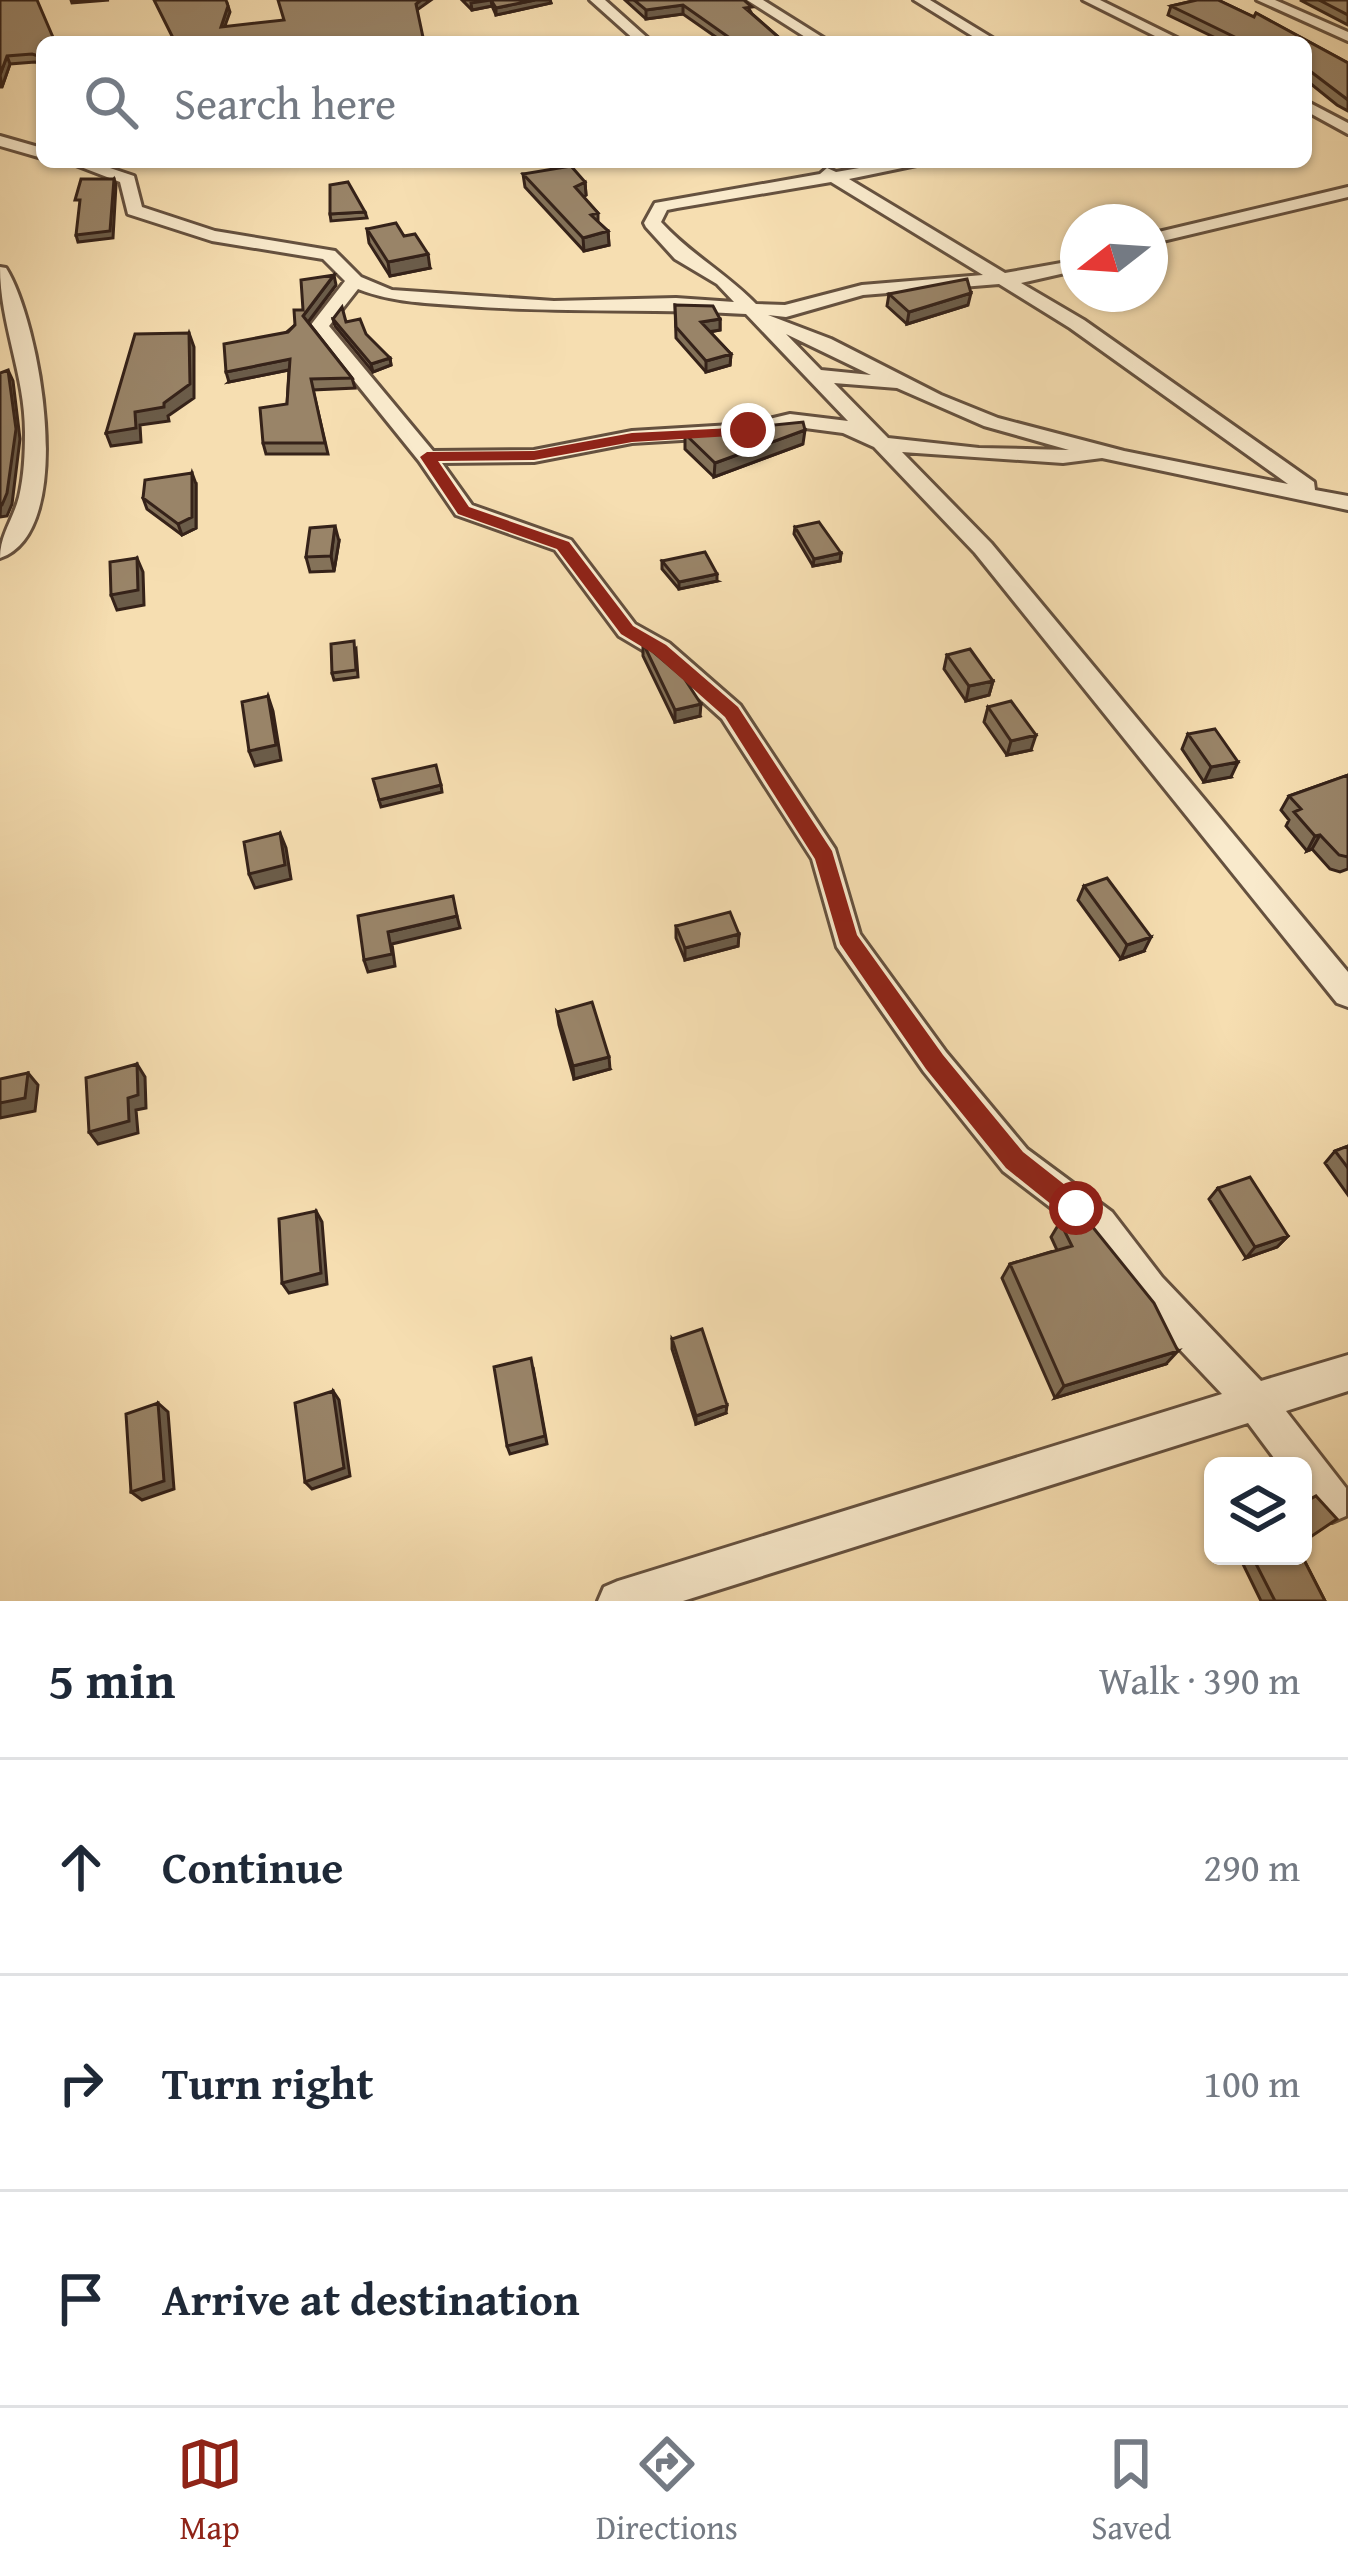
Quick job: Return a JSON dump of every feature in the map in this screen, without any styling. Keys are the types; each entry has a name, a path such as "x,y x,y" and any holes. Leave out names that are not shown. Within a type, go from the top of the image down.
{"street":[{"path":"597,0 639,36"},
{"path":"754,0 813,36"},
{"path":"921,0 982,36"},
{"path":"1090,0 1165,36"},
{"path":"1264,0 1348,37"},
{"path":"1312,108 1348,129"},
{"path":"0,141 36,151"},
{"path":"94,168 128,179 134,210 165,224 328,254 355,281 389,295 554,307 676,304 757,315 860,357 905,384 990,422 1336,501"},
{"path":"820,168 1008,279 1336,501"},
{"path":"887,168 676,203 653,214 652,223 681,255 723,280 983,548 1348,994"},
{"path":"1168,235 1348,192"},
{"path":"757,315 818,305 862,290 1008,279 1060,269"},
{"path":"0,272 33,387 31,489 14,540 0,551"},
{"path":"355,281 319,326 427,457 464,510 563,545 627,630 660,649 731,712 825,857 847,938 934,1062 1015,1160 1100,1224 1149,1289 1254,1401 1332,1502"},
{"path":"814,375 905,384"},
{"path":"427,457 534,455 632,437 748,430 790,420 848,427 883,444 1042,456 1108,451"},
{"path":"618,1601 1348,1373"}],"building":[{"path":"0,0 37,0 52,36 36,36 36,55 7,56 0,75"},
{"path":"154,0 226,0 221,27 284,20 278,0 421,0 416,4 423,36 172,36"},
{"path":"491,0 535,0 496,8"},
{"path":"634,0 744,0 752,7 745,8 777,36 727,36 683,5 646,10"},
{"path":"1218,0 1254,17 1256,13 1298,36 1233,36 1171,6"},
{"path":"1319,0 1348,0 1348,15"},
{"path":"1312,43 1348,63 1348,100 1312,73"},
{"path":"573,168 585,182 575,187 598,213 591,215 608,231 583,238 523,174"},
{"path":"81,179 114,179 110,231 76,235 80,200 75,200"},
{"path":"348,182 365,212 330,214 330,185"},
{"path":"396,223 404,236 415,234 428,254 388,262 367,229"},
{"path":"334,275 303,316 352,378 311,379 325,443 263,443 260,408 287,404 290,359 226,372 224,344 288,332 295,325 294,310 303,310 301,280"},
{"path":"967,279 971,293 909,312 889,294"},
{"path":"675,305 713,306 720,319 701,322 731,354 706,361 676,327"},
{"path":"342,307 346,322 360,319 366,334 390,358 371,364 333,319"},
{"path":"189,333 190,384 164,407 135,412 136,428 106,433 135,334"},
{"path":"8,370 16,429 7,493 0,506 0,373"},
{"path":"803,422 805,430 715,463 685,434"},
{"path":"192,473 192,517 178,524 143,498 145,480"},
{"path":"819,522 841,553 814,559 795,527"},
{"path":"335,526 331,556 306,557 310,528"},
{"path":"705,552 717,574 679,582 662,561"},
{"path":"137,558 138,590 111,595 110,562"},
{"path":"354,641 356,670 332,673 331,644"},
{"path":"643,643 684,678 701,704 675,710"},
{"path":"970,649 993,681 969,686 947,655"},
{"path":"268,696 276,745 249,751 242,702"},
{"path":"1011,701 1036,735 1011,741 988,707"},
{"path":"1215,729 1238,762 1211,767 1188,734"},
{"path":"436,765 441,785 379,800 373,779"},
{"path":"1348,775 1348,857 1315,836 1294,812 1301,809 1289,796"},
{"path":"280,833 285,865 249,874 244,842"},
{"path":"1107,878 1151,937 1127,945 1084,886"},
{"path":"453,896 457,916 388,932 392,954 364,960 358,916"},
{"path":"730,912 739,934 685,948 676,926"},
{"path":"592,1002 609,1057 573,1066 557,1012"},
{"path":"137,1064 138,1095 128,1098 129,1121 89,1132 86,1078"},
{"path":"28,1073 25,1098 0,1103 0,1079"},
{"path":"1348,1146 1348,1168 1335,1151"},
{"path":"1250,1177 1288,1236 1255,1247 1218,1188"},
{"path":"316,1211 321,1273 282,1283 279,1219"},
{"path":"1083,1215 1154,1303 1178,1351 1064,1386 1010,1264 1072,1246 1060,1222"},
{"path":"702,1329 727,1405 696,1416 672,1339"},
{"path":"531,1358 545,1436 507,1446 494,1367"},
{"path":"333,1391 344,1468 305,1482 295,1403"},
{"path":"158,1403 164,1481 131,1492 126,1414"},
{"path":"1316,1496 1337,1519 1312,1536 1312,1498"},
{"path":"1257,1565 1307,1565 1325,1601 1275,1601"}],"route":[{"path":"748,430 632,437 534,455 427,457 464,510 563,545 627,630 660,649 731,712 825,857 847,938 934,1062 1015,1160 1076,1208"}]}
